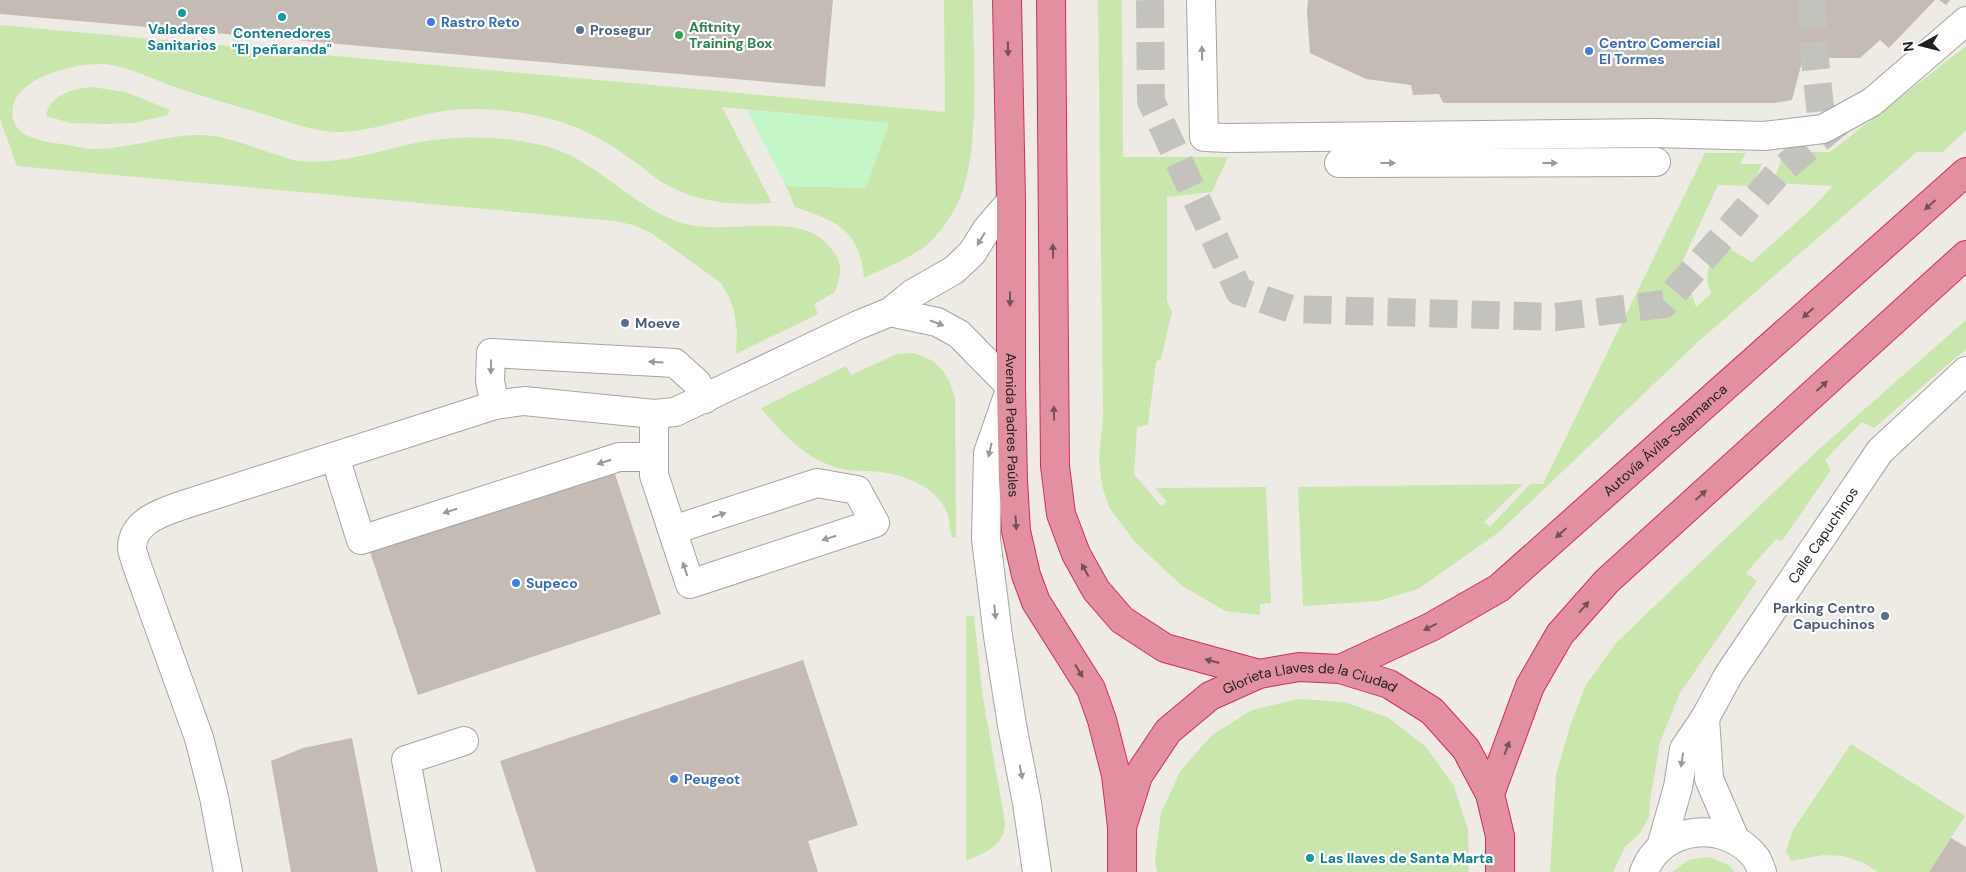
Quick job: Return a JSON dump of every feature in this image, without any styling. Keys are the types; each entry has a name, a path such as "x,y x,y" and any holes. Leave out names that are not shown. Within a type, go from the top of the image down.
{"highway":[{"name":"Avenida Padres Paúles","path":"1007,0 1011,201 1012,480 1016,531 1026,575 1036,602 1091,689 1102,720 1116,776 1122,828"},
{"path":"1051,0 1055,466 1061,514 1076,554 1096,590 1122,620 1165,648 1259,674"},
{"name":"Autovía Ávila-Salamanca","path":"1340,669 1431,627 1499,588 1966,172"},
{"path":"1490,794 1530,686 1560,634 1607,581 1966,255"},
{"path":"1911,305 1966,269"},
{"name":"Glorieta Llaves de la Ciudad","path":"1122,872 1122,828 1138,776 1168,730 1210,696 1259,674 1299,667 1340,669 1389,684 1432,711 1466,749 1490,794 1500,836 1505,869"}],"street":[{"path":"1183,0 1196,137"},
{"path":"1196,137 1202,0"},
{"path":"1196,137 1334,138 1656,133 1764,136 1823,129 1872,102 1966,21"},
{"path":"1339,163 1656,162"},
{"path":"228,872 214,796 199,738 132,548 134,535 143,524 155,515 495,405 524,401 654,414 674,412 858,325 890,312 912,294 954,270 972,253 987,229 1011,201"},
{"path":"890,312 937,322 959,334 1011,387 988,453 986,539 999,646 1027,803 1037,872"},
{"path":"495,405 490,381 491,353 675,363 696,383 705,399"},
{"name":"Calle Capuchinos","path":"1661,847 1678,787 1684,749 1705,718 1729,674 1880,451 1966,372"},
{"path":"654,414 652,458 654,475 690,584 875,523 857,490 817,483 673,530"},
{"path":"335,457 361,540 619,457 652,458"},
{"path":"1705,718 1709,779 1735,840"},
{"path":"427,872 406,760 464,741"},
{"path":"1626,872 1636,852 1669,817"},
{"path":"1644,872 1647,863 1661,847 1684,834 1710,832 1735,840 1756,858 1762,872"}],"green space":[{"path":"944,0 973,0 974,122 972,146 963,190 947,222 933,239 918,251 864,278 857,248 851,238 834,223 795,207 786,186 866,188 888,123 722,107 772,203 746,204 708,200 683,193 663,183 615,148 587,132 552,119 502,110 452,110 348,132 326,131 301,126 198,95 120,67 101,64 63,69 36,80 25,87 17,96 13,107 13,118 16,126 30,137 92,149 121,147 173,137 209,135 293,160 313,162 342,159 411,144 446,139 485,138 523,141 558,150 575,158 652,209 686,224 702,227 781,226 799,229 815,235 828,245 839,262 840,273 835,292 814,304 818,314 736,354 737,332 734,311 721,283 653,234 633,225 615,221 17,166 0,119 0,25 945,112"},
{"path":"1098,0 1122,0 1123,157 1228,157 1212,192 1167,197 1167,301 1172,312 1161,359 1156,362 1148,425 1137,427 1134,474 1161,506 1167,502 1155,488 1266,487 1271,603 1260,604 1260,615 1225,611 1181,585 1135,542 1110,509 1102,486 1099,458 1103,416"},
{"path":"1966,46 1966,130 1943,152 1917,152 1700,340 1498,533 1418,589 1378,601 1303,606 1298,487 1523,484 1484,522 1490,527 1530,484 1543,484 1705,153 1746,153 1740,164 1762,164 1752,186 1718,185 1677,273 1688,283 1696,307 1711,294 1707,279 1709,268 1721,244 1752,262 1809,211 1833,186 1773,183 1784,152 1830,152"},
{"path":"92,87 126,92 170,110 167,115 135,123 70,123 46,116 52,103 63,94"},
{"path":"747,110 889,123 866,188 786,186"},
{"path":"1966,320 1966,349 1874,428 1862,422 1825,460 1831,470 1782,541 1776,539 1746,573 1757,581 1680,693 1660,742 1649,817 1640,833 1625,847 1613,872 1550,872 1556,775 1570,726 1586,685 1616,643 1818,450"},
{"path":"913,353 930,359 941,369 949,381 955,398 956,537 952,538 948,515 944,506 929,490 900,476 838,468 814,458 795,444 761,408 846,366 851,375 897,354"},
{"path":"966,616 974,616 983,698 1005,822 1002,837 993,847 966,861"},
{"path":"1298,699 1345,702 1389,718 1426,747 1454,786 1468,830 1469,872 1157,872 1155,860 1161,813 1181,770 1212,735 1252,710"},
{"path":"1851,744 1965,816 1929,872 1878,872 1864,863 1843,856 1823,855 1791,861 1786,851 1793,830"},
{"path":"1709,857 1729,865 1735,872 1672,872 1688,860"}],"building":[{"path":"0,0 833,0 825,87 0,14"},
{"name":"Centro Comercial El Tormes","path":"1308,0 1935,0 1889,48 1880,40 1860,58 1803,58 1792,100 1775,103 1443,103 1439,94 1413,95 1411,85 1366,79 1310,53"},
{"path":"1939,0 1950,0 1946,5"},
{"name":"Supeco","path":"614,471 661,614 418,695 370,552"},
{"name":"Peugeot","path":"803,660 858,825 808,841 818,872 536,872 500,761"},
{"path":"352,738 378,872 291,872 271,761 303,748"},
{"path":"1951,838 1966,847 1966,872 1929,872"}],"tunnel":[{"path":"1150,0 1151,101 1239,291 1291,309 1556,317 1664,304 1778,173 1840,121"},
{"path":"1812,0 1814,51 1823,134"}],"place":[{"name":"Valadares Sanitarios","path":"182,13"},
{"name":"Contenedores \"El peñaranda\"","path":"282,17"},
{"name":"Rastro Reto","path":"431,22"},
{"name":"Prosegur","path":"580,30"},
{"name":"Afitnity Training Box","path":"679,35"},
{"name":"Centro Comercial El Tormes","path":"1589,51"},
{"name":"Moeve","path":"625,323"},
{"name":"Supeco","path":"516,583"},
{"name":"Parking Centro Capuchinos","path":"1885,616"},
{"name":"Peugeot","path":"674,779"},
{"name":"Las llaves de Santa Marta","path":"1310,858"}]}
